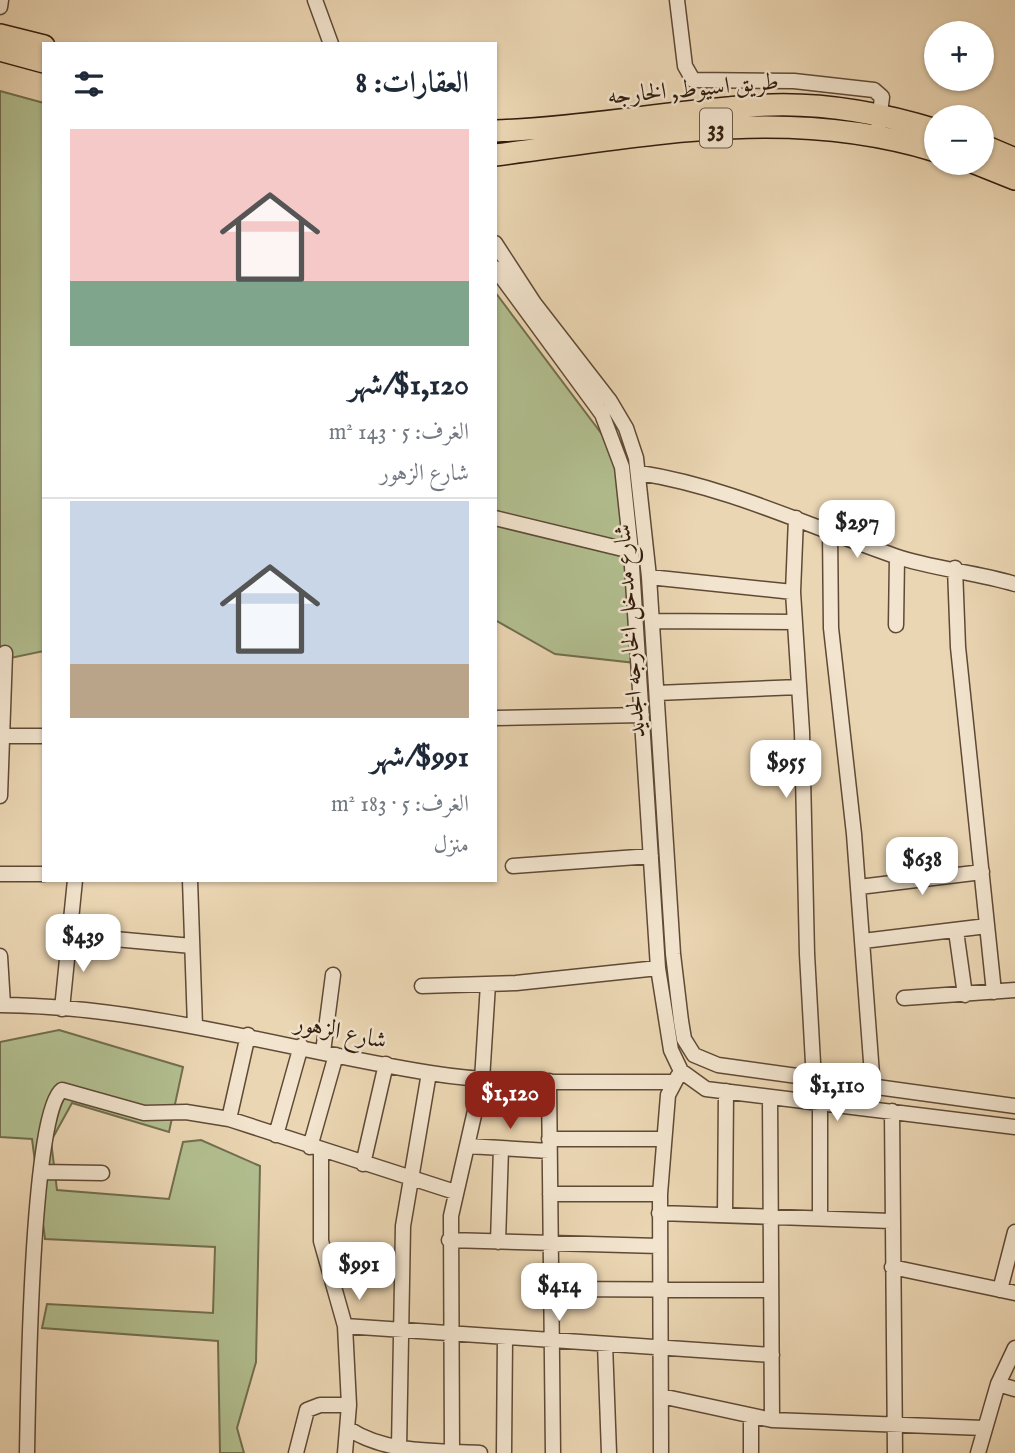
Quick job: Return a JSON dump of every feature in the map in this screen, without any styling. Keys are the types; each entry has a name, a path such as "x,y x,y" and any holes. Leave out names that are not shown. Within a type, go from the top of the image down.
{"highway":[{"path":"0,35 42,46"},
{"path":"0,50 42,61"},
{"name":"طريق اسيوط, الخارجه","path":"497,131 572,127 752,106 817,107 879,127 924,146"},
{"name":"طريق اسيوط, الخارجه","path":"497,155 753,125 924,129"},
{"path":"994,150 1015,159"},
{"path":"994,171 1015,179"}],"street":[{"path":"0,7 1,0"},
{"path":"314,0 330,42"},
{"path":"677,0 685,66 693,80 794,81 874,90 882,97 879,127"},
{"name":"شارع مدخل الخارجه الجديد","path":"497,246 534,303 618,415 632,443 640,473 673,954 684,1040 694,1055"},
{"name":"شارع مدخل الخارجه الجديد","path":"497,271 591,398 611,431 622,467 631,551 659,968 671,1050 678,1076"},
{"path":"640,473 688,482 830,530 897,557 955,568 1015,584"},
{"path":"497,518 631,551"},
{"path":"796,518 793,592 814,1081"},
{"path":"830,530 831,628 859,887 873,1088"},
{"path":"896,625 897,557"},
{"path":"955,568 958,647 993,992"},
{"path":"649,576 793,592"},
{"path":"652,621 795,622"},
{"path":"0,796 5,653"},
{"path":"657,693 799,687"},
{"path":"497,718 642,715"},
{"path":"2,736 42,736"},
{"path":"513,866 651,856"},
{"path":"859,887 982,872"},
{"path":"0,874 42,874"},
{"path":"62,1009 75,882"},
{"path":"190,882 195,1026"},
{"path":"863,941 986,926"},
{"path":"956,931 965,995"},
{"path":"70,935 192,946"},
{"path":"0,956 1,1005"},
{"path":"422,986 488,984 659,968"},
{"path":"333,975 330,1053 316,1149 321,1241 345,1326 349,1405 345,1453"},
{"path":"452,1452 449,1240 454,1192 468,1146 482,1080 488,984"},
{"path":"904,998 1015,990"},
{"name":"شارع الزهور","path":"1,1005 146,1016 429,1073 482,1080 549,1081 678,1076"},
{"path":"229,1119 248,1035"},
{"path":"276,1135 301,1046"},
{"path":"661,1453 659,1213 663,1139 668,1095 694,1055 718,1065 814,1081 1015,1107"},
{"path":"363,1164 386,1064"},
{"path":"406,1451 399,1330 402,1226 429,1073"},
{"path":"678,1076 706,1089 1015,1127"},
{"path":"549,1081 553,1453"},
{"path":"27,1453 32,1301 42,1172 49,1118 55,1096 62,1090 144,1113 186,1112 229,1119 454,1192"},
{"path":"725,1215 726,1091"},
{"path":"770,1097 772,1420"},
{"path":"820,1103 820,1218"},
{"path":"892,1111 895,1453"},
{"path":"468,1146 501,1148 663,1139"},
{"path":"498,1242 501,1148"},
{"path":"42,1172 102,1173"},
{"path":"550,1194 660,1194"},
{"path":"659,1213 891,1221"},
{"path":"892,1267 1008,1292 1015,1234"},
{"path":"449,1240 659,1246"},
{"path":"552,1289 771,1290"},
{"path":"345,1326 772,1355"},
{"path":"504,1453 505,1337"},
{"path":"605,1344 609,1453"},
{"path":"978,1453 998,1384 1015,1348"},
{"path":"998,1384 1015,1389"},
{"path":"660,1396 772,1420 895,1423 984,1429"},
{"path":"296,1453 307,1410 320,1405 349,1405"},
{"path":"751,1416 751,1453"},
{"path":"349,1429 372,1449 480,1453"}],"green space":[{"path":"0,91 42,102 42,651 10,658 0,711"},
{"path":"497,295 610,445 628,485 645,664 555,654 497,621"},
{"path":"59,1030 183,1067 169,1132 72,1103 51,1141 57,1190 169,1199 183,1142 201,1140 260,1166 256,1362 237,1428 244,1453 220,1453 218,1341 42,1328 47,1304 213,1313 215,1247 45,1239 32,1139 0,1137 0,1042"}]}
